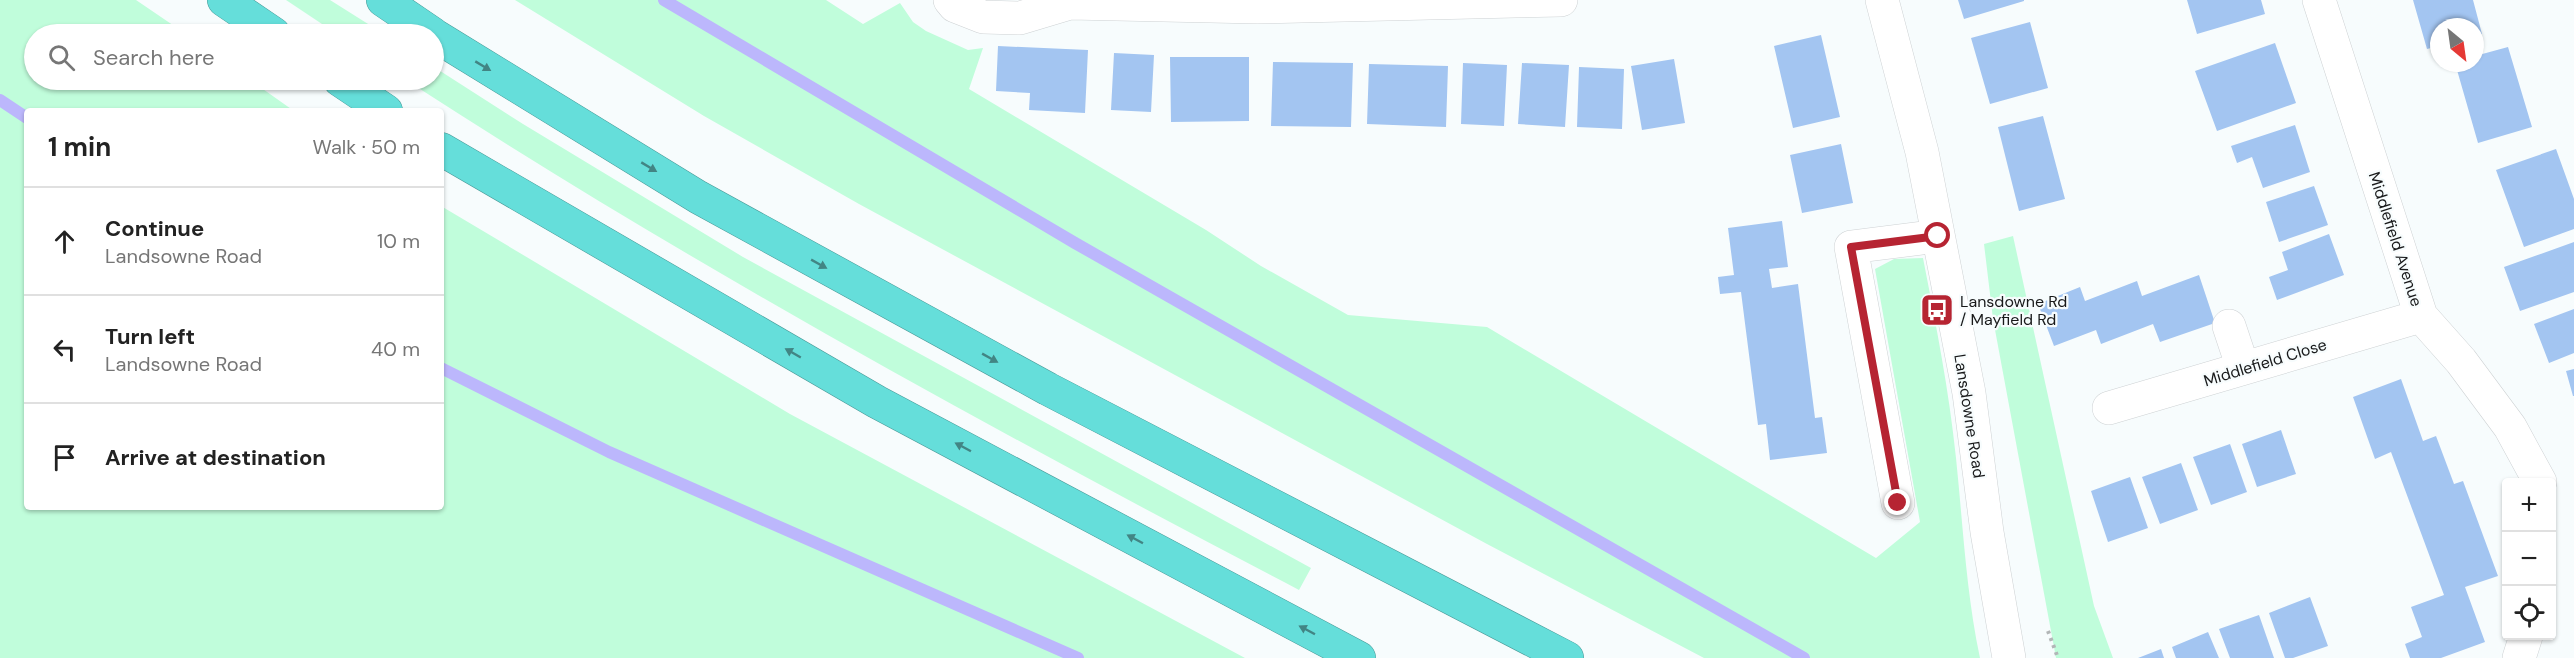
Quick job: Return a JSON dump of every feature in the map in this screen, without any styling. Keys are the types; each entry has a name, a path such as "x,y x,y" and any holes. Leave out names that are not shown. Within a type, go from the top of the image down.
{"highway":[{"path":"224,0 259,24"},
{"path":"383,0 417,24"},
{"path":"444,42 698,197 883,299 1048,389 1567,658"},
{"path":"355,90 382,108"},
{"path":"444,151 877,402 1359,658"}],"street":[{"path":"950,0 955,6 983,17 1020,18 1070,3 1561,0"},
{"name":"Lansdowne Road","path":"1882,0 1922,152 1969,393 1987,532 2009,658"},
{"name":"Middlefield Avenue","path":"2319,0 2421,316 2461,361 2510,427 2537,478"},
{"path":"1898,503 1851,247 1938,236"},
{"name":"Middlefield Close","path":"2109,408 2421,316"},
{"path":"2229,326 2243,368"},
{"path":"2519,658 2525,640"}],"path":[{"path":"2048,631 2058,658"}],"green space":[{"path":"0,0 136,0 171,24 24,24 24,90 264,90 290,108 24,108 24,510 444,510 444,208 790,414 1245,658 0,658"},
{"path":"286,0 330,0 368,24 322,24"},
{"path":"515,0 826,0 863,24 900,3 913,22 926,31 968,50 983,48 969,89 1206,230 1261,266 1348,315 1487,327 1876,558 1920,522 1875,269 1894,259 1923,258 1950,407 1968,583 1980,658 1704,658 1487,544 859,204 704,116"},
{"path":"444,73 743,257 1311,568 1299,590 1072,470 846,346 624,216 422,90 444,90"},
{"path":"2013,236 2094,606 2113,658 2056,658 1993,319 1984,244"}],"building":[{"path":"1958,0 2024,0 2024,1 1964,19"},
{"path":"2187,0 2261,0 2265,14 2197,34"},
{"path":"2413,0 2473,0 2478,18 2430,18 2430,48 2427,49"},
{"path":"2030,22 2048,88 1990,104 1971,38"},
{"path":"1821,35 1840,117 1793,128 1774,46"},
{"path":"2275,43 2296,103 2217,131 2195,71"},
{"path":"998,46 1088,50 1085,113 1029,110 1030,93 996,91"},
{"path":"2508,47 2532,127 2478,143 2458,72 2484,72 2484,54"},
{"path":"1114,53 1154,55 1151,112 1111,110"},
{"path":"1170,57 1249,57 1249,121 1171,122"},
{"path":"1674,59 1685,123 1642,130 1631,66"},
{"path":"1273,62 1353,63 1351,127 1271,126"},
{"path":"1463,63 1507,65 1504,126 1461,124"},
{"path":"1522,63 1569,65 1565,127 1518,124"},
{"path":"1369,64 1448,66 1446,127 1367,124"},
{"path":"1579,67 1624,69 1622,129 1577,127"},
{"path":"2043,116 2065,199 2019,211 1998,127"},
{"path":"2295,125 2310,172 2263,188 2252,157 2237,163 2231,146"},
{"path":"1841,144 1853,203 1802,213 1790,155"},
{"path":"2556,149 2574,199 2574,229 2524,247 2496,170"},
{"path":"2314,186 2328,225 2279,242 2266,202"},
{"path":"1782,221 1788,267 1769,269 1772,288 1798,284 1815,418 1822,417 1827,453 1770,460 1766,424 1758,425 1741,292 1720,294 1718,277 1734,275 1728,228"},
{"path":"2329,234 2344,275 2277,300 2269,277 2288,270 2282,252"},
{"path":"2574,242 2574,292 2520,311 2504,267"},
{"path":"2199,275 2215,323 2160,342 2153,324 2101,344 2096,330 2054,346 2038,304 2080,287 2085,301 2137,281 2142,296"},
{"path":"2574,309 2574,353 2549,363 2534,324"},
{"path":"2574,369 2574,396 2573,396 2566,371"},
{"path":"2401,379 2423,441 2436,436 2454,484 2463,481 2498,576 2465,587 2485,642 2441,658 2410,658 2405,644 2422,637 2411,607 2444,595 2391,452 2375,459 2353,397"},
{"path":"2281,430 2296,474 2257,487 2242,444"},
{"path":"2230,444 2247,492 2211,505 2193,457"},
{"path":"2181,463 2198,510 2160,524 2142,477"},
{"path":"2130,477 2148,528 2108,542 2091,491"},
{"path":"2310,597 2328,646 2293,658 2285,658 2269,613"},
{"path":"2259,615 2274,658 2230,658 2219,629"},
{"path":"2208,632 2219,658 2176,658 2172,647"},
{"path":"2161,649 2164,658 2138,658"}],"waterway":[{"path":"664,0 1075,243 1804,658"},
{"path":"0,100 24,116"},
{"path":"444,370 609,452 1078,658"}],"place":[{"name":"Lansdowne Rd / Mayfield Rd","path":"1937,310"}],"route":[{"path":"1898,503 1851,247 1938,236"}]}
